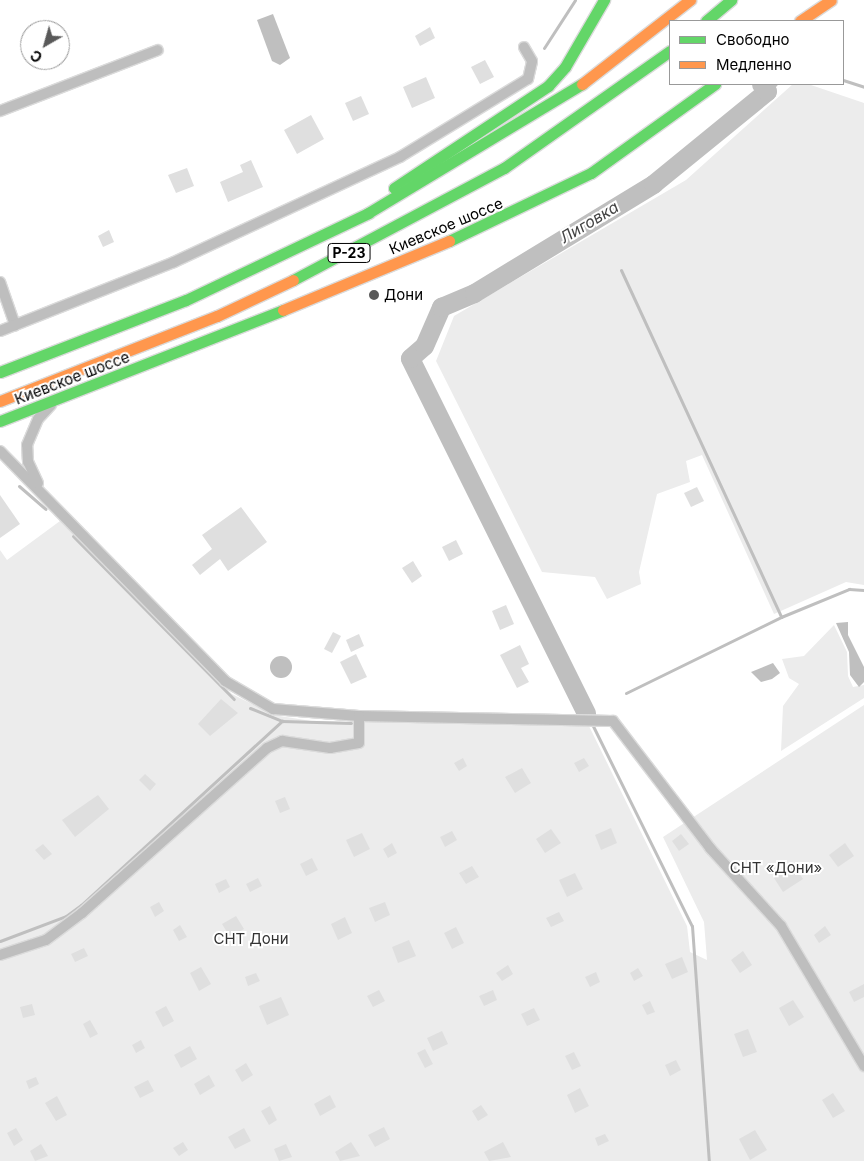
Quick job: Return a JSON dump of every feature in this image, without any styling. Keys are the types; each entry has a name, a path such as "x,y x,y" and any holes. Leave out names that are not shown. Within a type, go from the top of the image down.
{"main road":[{"name":"Киевское шоссе","path":"0,372 186,300 311,242 530,101 565,68 604,0"},
{"name":"Р-23","path":"311,242 441,173 560,101 690,0"},
{"path":"707,20 731,0"},
{"path":"800,20 822,0"},
{"path":"801,20 831,0"},
{"name":"Р-23","path":"0,401 217,316 357,249 504,168 669,52"},
{"name":"Киевское шоссе","path":"0,420 247,326 545,199 626,150 714,85"}],"street":[{"path":"0,331 174,262 400,157 528,79 532,61 524,47"},
{"path":"0,111 158,50"},
{"path":"0,282 14,326"},
{"path":"44,495 28,462 29,437 45,411 68,394"},
{"path":"0,451 225,681 247,697 273,709 359,716 613,721 710,848 781,926 864,1066"},
{"path":"0,955 46,940 82,914 267,748 282,741 330,748 358,743 359,716"}],"green space":[{"path":"792,85 811,85 864,103 864,585 846,582 774,614 702,455 686,461 690,482 657,494 639,572 641,584 607,599 595,577 542,572 436,361 454,316 686,180"},
{"name":"СНТ Дони","path":"60,521 232,694 274,715 311,721 588,724 687,926 690,952 707,960 704,922 663,837 864,705 864,1161 0,1161 0,550 7,560"},
{"path":"834,625 847,652 848,676 853,687 864,685 864,698 781,751 783,706 799,684 789,678 782,659 804,656"}],"shaded area":[{"path":"273,14 290,58 280,65 272,61 257,20"},
{"path":"848,622 848,635 864,667 864,682 859,687 850,675 849,652 836,623"},
{"path":"281,656 291,663 292,667 285,677 281,678 271,671 270,667 277,657"},
{"path":"773,663 780,673 772,679 761,682 751,672"}],"building":[{"path":"430,27 435,38 420,46 415,36"},
{"path":"485,60 494,77 480,84 471,67"},
{"path":"426,77 435,98 412,108 403,87"},
{"path":"361,96 369,114 353,121 345,103"},
{"path":"311,115 324,139 297,154 284,130"},
{"path":"251,160 263,187 228,202 220,182 243,172 240,165"},
{"path":"187,168 194,186 176,193 168,175"},
{"path":"109,230 114,242 103,247 98,236"},
{"path":"697,487 704,501 691,507 684,493"},
{"path":"0,495 20,524 0,538"},
{"path":"241,507 267,542 228,571 220,559 200,575 192,565 212,549 202,535"},
{"path":"456,540 463,554 449,561 442,547"},
{"path":"413,561 422,576 412,583 402,568"},
{"path":"506,605 514,624 500,630 492,611"},
{"path":"333,632 341,636 332,653 324,649"},
{"path":"359,634 364,646 351,652 346,640"},
{"path":"520,645 529,664 521,668 529,682 517,688 500,655"},
{"path":"356,654 367,677 351,684 340,662"},
{"path":"221,699 238,713 210,736 198,724"},
{"path":"463,758 467,766 459,771 454,763"},
{"path":"584,758 589,766 579,772 574,763"},
{"path":"522,768 531,783 515,793 505,777"},
{"path":"145,774 156,784 150,791 139,780"},
{"path":"98,795 109,809 75,837 62,820"},
{"path":"285,797 290,809 280,813 275,801"},
{"path":"611,828 617,843 601,850 595,835"},
{"path":"551,829 561,843 545,853 536,839"},
{"path":"452,831 457,840 445,847 440,837"},
{"path":"362,833 370,849 354,857 346,840"},
{"path":"681,834 689,844 679,851 672,841"},
{"path":"392,843 397,853 388,858 383,849"},
{"path":"845,843 854,856 838,867 829,855"},
{"path":"43,844 52,854 44,860 35,850"},
{"path":"312,858 318,870 306,876 300,864"},
{"path":"794,865 803,879 783,892 774,878"},
{"path":"472,866 479,877 466,884 459,873"},
{"path":"575,873 583,889 567,897 559,880"},
{"path":"258,878 262,886 250,892 246,884"},
{"path":"226,879 230,887 219,893 215,884"},
{"path":"159,902 164,911 155,917 150,907"},
{"path":"385,902 390,915 375,922 369,908"},
{"path":"559,912 564,921 551,927 546,918"},
{"path":"236,916 244,929 230,937 222,924"},
{"path":"345,917 352,933 338,940 331,924"},
{"path":"180,925 187,937 179,941 173,930"},
{"path":"825,926 831,935 819,943 814,935"},
{"path":"456,927 464,943 452,949 444,933"},
{"path":"409,940 416,956 398,963 392,947"},
{"path":"84,948 88,956 75,962 71,954"},
{"path":"743,951 752,965 740,973 731,960"},
{"path":"682,957 688,972 672,979 665,964"},
{"path":"508,965 513,974 502,981 496,973"},
{"path":"201,967 211,984 199,991 190,973"},
{"path":"638,968 643,976 634,981 630,973"},
{"path":"596,972 600,982 590,987 585,977"},
{"path":"256,973 260,981 248,986 245,977"},
{"path":"864,984 864,997 854,1002 849,992"},
{"path":"379,990 385,1001 373,1007 367,996"},
{"path":"493,990 497,1000 484,1006 479,996"},
{"path":"281,997 289,1015 267,1025 259,1006"},
{"path":"793,1000 804,1017 789,1026 779,1008"},
{"path":"650,1001 655,1012 647,1015 642,1005"},
{"path":"32,1004 35,1015 23,1018 20,1007"},
{"path":"166,1006 174,1021 163,1027 155,1012"},
{"path":"534,1008 540,1020 527,1026 521,1014"},
{"path":"90,1020 98,1034 90,1038 83,1024"},
{"path":"748,1029 757,1052 743,1057 734,1034"},
{"path":"442,1031 448,1044 433,1051 427,1038"},
{"path":"141,1040 145,1048 136,1053 132,1045"},
{"path":"190,1046 197,1059 181,1068 174,1055"},
{"path":"425,1049 433,1064 425,1068 417,1053"},
{"path":"574,1052 581,1066 572,1070 565,1056"},
{"path":"676,1060 681,1070 670,1076 665,1065"},
{"path":"246,1063 253,1075 242,1082 235,1070"},
{"path":"209,1075 215,1086 200,1095 194,1084"},
{"path":"36,1077 39,1084 29,1089 26,1081"},
{"path":"148,1080 154,1091 140,1098 134,1087"},
{"path":"580,1088 589,1106 575,1113 567,1095"},
{"path":"833,1093 845,1111 833,1118 822,1100"},
{"path":"330,1095 336,1107 320,1116 314,1104"},
{"path":"57,1096 67,1115 56,1121 45,1103"},
{"path":"481,1105 488,1115 478,1121 472,1111"},
{"path":"270,1106 277,1120 269,1125 261,1111"},
{"path":"384,1127 390,1139 375,1147 368,1135"},
{"path":"16,1128 23,1140 14,1146 7,1133"},
{"path":"244,1128 251,1141 235,1149 228,1137"},
{"path":"755,1130 767,1150 750,1160 739,1139"},
{"path":"605,1134 609,1141 598,1146 595,1138"},
{"path":"183,1142 188,1150 179,1156 173,1148"},
{"path":"351,1142 360,1156 340,1161 335,1152"},
{"path":"503,1142 511,1157 489,1161 484,1152"},
{"path":"41,1144 48,1156 35,1161 30,1151"},
{"path":"286,1144 292,1157 279,1161 274,1149"}],"waterway":[{"path":"544,48 575,0"},
{"path":"844,80 864,87"},
{"name":"Лиговка","path":"586,713 410,358 424,346 441,307 474,293 653,184 767,91 762,85"},
{"path":"767,91 775,85"},
{"path":"621,270 781,617"},
{"path":"19,486 45,509"},
{"path":"73,536 234,699"},
{"path":"626,693 781,617 849,589 864,590"},
{"path":"250,708 282,721 351,723"},
{"path":"0,941 66,916 81,905 282,721"},
{"path":"593,726 692,926 709,1161"}],"traffic: fast":[{"path":"394,188 548,86 565,67 604,0"},
{"path":"707,20 731,0"},
{"path":"293,280 504,168 669,52"},
{"path":"0,372 186,300 368,213 582,84"},
{"path":"449,241 591,173 714,85"},
{"path":"0,421 283,310"}],"traffic: slow":[{"path":"582,84 690,0"},
{"path":"801,20 831,0"},
{"path":"283,310 449,241"},
{"path":"0,401 217,316 293,280"}],"place":[{"name":"Дони","path":"374,295"}],"park label":[{"name":"СНТ «Дони»","path":"776,868"}]}
